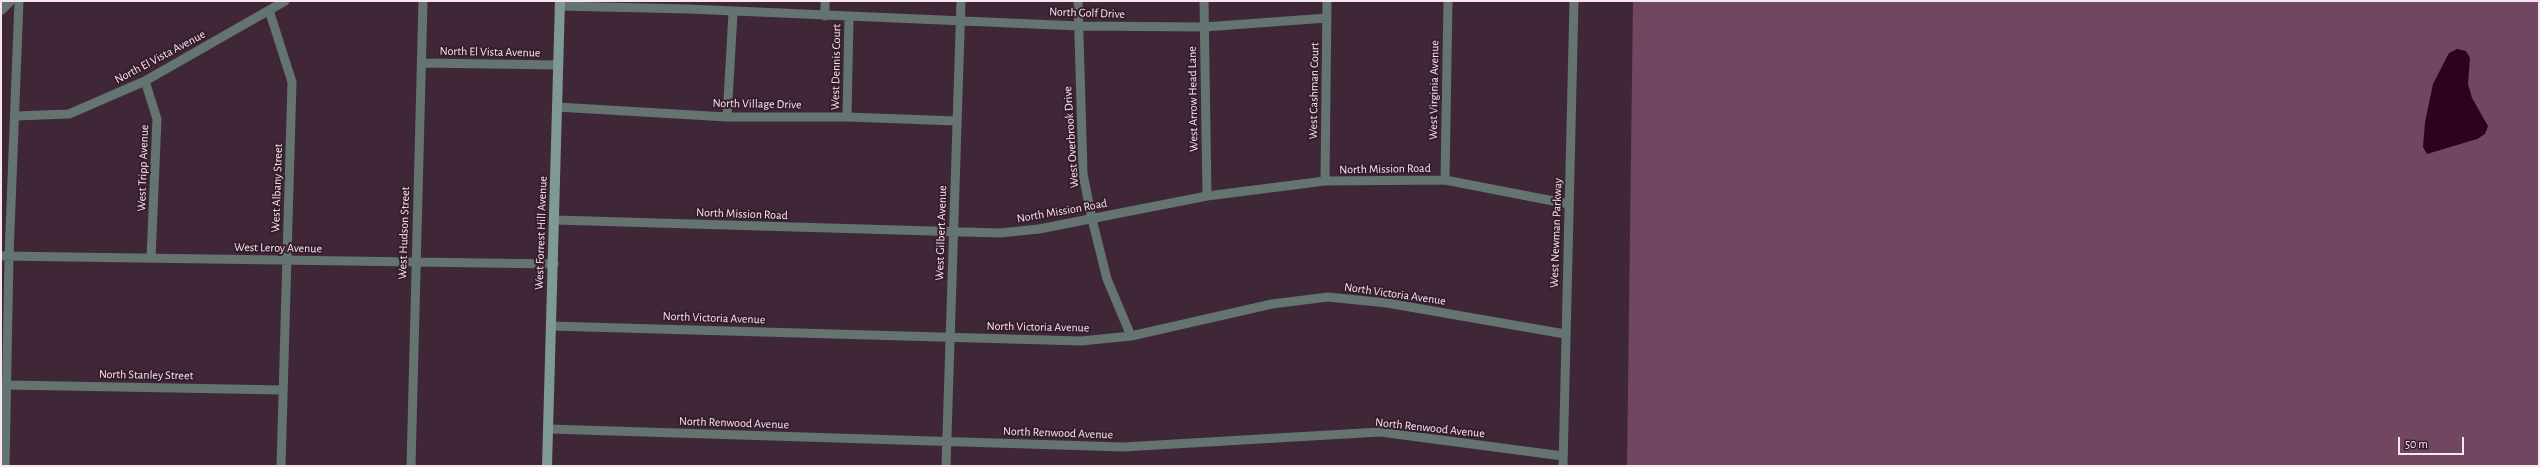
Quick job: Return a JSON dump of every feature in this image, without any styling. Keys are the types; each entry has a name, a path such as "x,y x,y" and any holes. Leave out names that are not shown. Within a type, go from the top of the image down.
{"main road":[{"name":"West Forrest Hill Avenue","path":"548,466 560,4"}],"street":[{"path":"1,10 10,1"},
{"path":"5,466 8,385 5,256 16,116 19,1"},
{"name":"North El Vista Avenue","path":"16,116 69,114 145,81 285,1"},
{"name":"West Hudson Street","path":"411,466 415,262 423,1"},
{"path":"825,1 825,16"},
{"name":"West Gilbert Avenue","path":"946,466 960,1"},
{"name":"West Overbrook Drive","path":"1078,1 1080,124 1083,174 1092,219 1107,279 1131,336"},
{"name":"West Arrow Head Lane","path":"1204,1 1207,196"},
{"name":"West Cashman Court","path":"1325,181 1327,1"},
{"name":"West Virginia Avenue","path":"1445,180 1448,1"},
{"name":"West Newman Parkway","path":"1563,466 1574,1"},
{"name":"North Golf Drive","path":"560,4 690,5 733,13 960,20 1079,26 1204,27 1327,18"},
{"name":"West Albany Street","path":"269,10 292,82 281,466"},
{"path":"726,117 733,13"},
{"name":"West Dennis Court","path":"847,117 849,17"},
{"name":"North El Vista Avenue","path":"422,63 558,65"},
{"name":"West Tripp Avenue","path":"145,81 157,119 151,258"},
{"name":"North Village Drive","path":"557,107 726,117 847,117 957,121"},
{"name":"North Mission Road","path":"555,220 1000,233 1039,229 1207,196 1325,181 1445,180 1569,204"},
{"name":"West Leroy Avenue","path":"5,256 554,264"},
{"name":"North Victoria Avenue","path":"551,326 1081,342 1131,336 1272,304 1328,297 1387,303 1565,334"},
{"name":"North Stanley Street","path":"8,385 284,390"},
{"name":"North Renwood Avenue","path":"549,429 1123,447 1380,432 1563,456"}],"shaded area":[{"path":"1633,1 2539,1 2539,466 1627,466"},
{"path":"2457,49 2466,51 2470,58 2468,84 2472,98 2488,126 2485,134 2477,139 2427,154 2423,147 2425,122 2433,84 2449,53"}]}
